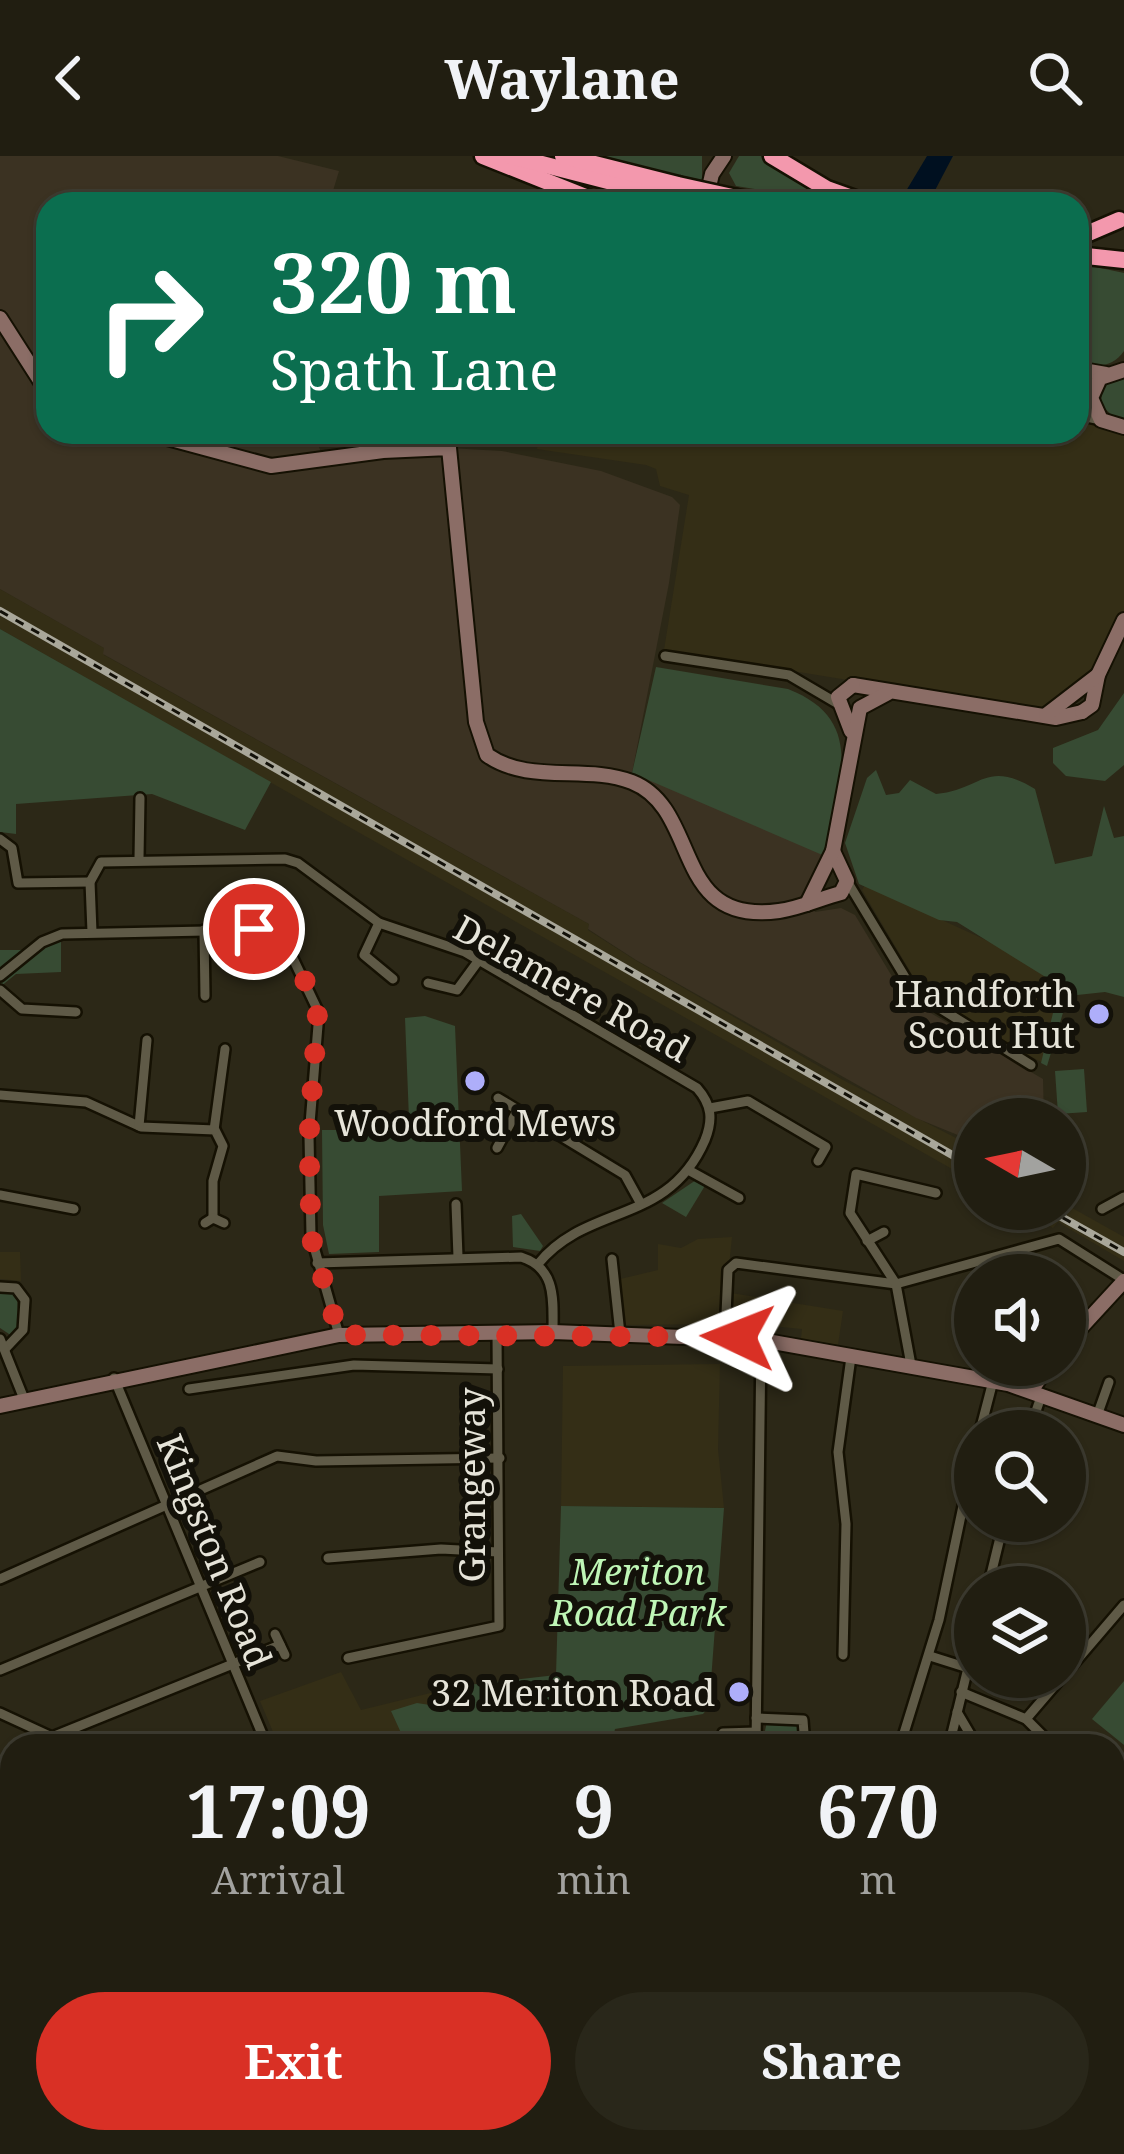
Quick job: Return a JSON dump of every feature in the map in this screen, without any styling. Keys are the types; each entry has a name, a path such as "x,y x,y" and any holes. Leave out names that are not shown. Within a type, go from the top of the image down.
{"highway":[{"path":"483,156 573,192"},
{"path":"511,156 676,192"},
{"path":"563,156 676,192"},
{"path":"772,156 835,192"},
{"path":"1089,232 1122,216"},
{"path":"1089,256 1124,258 1117,242 1122,216"}],"street":[{"path":"706,192 724,156"},
{"path":"0,318 36,374"},
{"path":"1089,400 1118,370"},
{"path":"1089,391 1102,420"},
{"path":"1089,417 1122,428"},
{"path":"189,444 271,466 449,448 476,722 488,755 518,770 627,780 669,812 703,889 734,906 763,912 807,904 844,891 845,878"},
{"path":"815,687 849,686 1046,716 1082,712 1093,698 1098,675 1124,620"},
{"path":"664,656 777,672 815,687 841,705 861,706 889,692"},
{"path":"1046,716 1098,675"},
{"path":"807,904 833,851 851,731 861,706 862,692 849,686"},
{"path":"849,686 841,705 851,731"},
{"path":"1073,693 1093,698"},
{"path":"1073,693 1082,712"},
{"path":"140,798 140,858"},
{"path":"0,839 12,848 18,883 90,882 92,932"},
{"path":"833,851 859,904 914,992 1031,1065"},
{"name":"Delamere Road","path":"90,882 101,862 140,858 298,862 379,923 479,960 698,1088 710,1108 710,1124 690,1171"},
{"path":"822,879 835,870 845,878"},
{"path":"822,879 834,895 859,904"},
{"path":"379,923 364,955 393,979"},
{"path":"204,929 204,996"},
{"path":"0,976 42,941 92,932 254,929 278,939 296,962 318,1006 309,1136 316,1263 339,1335"},
{"path":"428,983 453,991 463,987 479,960"},
{"path":"0,990 22,1009 76,1012"},
{"path":"446,1005 453,991"},
{"path":"140,1126 147,1040"},
{"path":"214,1221 213,1181 223,1146 214,1130 225,1049"},
{"path":"47,1096 48,1082"},
{"path":"0,1095 86,1102 140,1126 214,1130"},
{"path":"498,1098 625,1175 640,1204"},
{"path":"710,1108 754,1103 826,1147 818,1161"},
{"path":"497,1148 518,1111"},
{"path":"538,1264 561,1241 674,1189 690,1171 739,1198"},
{"path":"911,1365 896,1284 854,1223 850,1203 856,1174 936,1193"},
{"path":"0,1195 74,1209"},
{"path":"1102,1209 1124,1197"},
{"path":"457,1204 458,1257"},
{"path":"867,1240 884,1232"},
{"path":"725,1336 728,1270 736,1263 896,1284 987,1254 1059,1239 1124,1280 1086,1322"},
{"path":"316,1263 516,1256 538,1264 554,1295 553,1332"},
{"path":"612,1259 620,1334"},
{"path":"0,1287 16,1288 25,1300 23,1330 3,1344 24,1399"},
{"name":"Grangeway","path":"348,1658 499,1626 497,1333"},
{"path":"0,1406 115,1378 339,1335 725,1336 954,1373"},
{"path":"723,1734 756,1732 761,1340"},
{"path":"843,1655 846,1524 838,1452 850,1357"},
{"path":"189,1389 354,1365 498,1369"},
{"name":"Kingston Road","path":"115,1378 260,1734"},
{"path":"1098,1413 1109,1382"},
{"path":"1011,1386 1124,1425"},
{"path":"1033,1410 1040,1386"},
{"path":"0,1579 277,1456 316,1461 500,1458"},
{"path":"904,1734 930,1656 955,1542"},
{"path":"328,1558 441,1550 499,1552"},
{"path":"0,1670 260,1562"},
{"path":"1086,1650 1124,1606"},
{"path":"54,1734 280,1645"},
{"path":"930,1656 954,1664"},
{"path":"952,1734 960,1698"},
{"path":"976,1698 1026,1719 1041,1734"},
{"path":"1026,1719 1044,1698"},
{"path":"957,1712 970,1734"},
{"path":"0,1713 40,1734"},
{"path":"756,1718 803,1720 804,1734"}],"shaded area":[{"path":"0,156 278,156 339,171 333,192 36,192 36,444 318,444 326,465 449,448 502,451 601,471 672,497 680,505 669,583 632,773 748,813 824,853 804,892 815,912 841,908 855,915 896,983 917,1005 1043,1079 1043,1098 954,1098 954,1133 916,1118 636,960 588,929 589,924 103,654 104,648 0,589"},
{"path":"1089,387 1092,405 1124,431 1124,620 1115,645 1068,705 1072,712 1063,715 664,650 689,495 660,486 656,469 646,465 537,449 538,444 1089,444"},
{"path":"0,589 104,648 104,655 589,924 588,930 635,960 843,1080 954,1137 954,1170 0,629"},
{"path":"865,885 1010,951 1062,982 1043,1063 993,1036 917,983 862,890"},
{"path":"1086,1216 1124,1237 1124,1261 1072,1230 1086,1230"},
{"path":"732,1237 723,1324 622,1325 616,1280 658,1270 658,1244 681,1248 698,1239"},
{"path":"0,1252 20,1252 21,1281 0,1279"},
{"path":"731,1293 843,1311 838,1345 801,1339 802,1329 730,1322"},
{"path":"720,1364 718,1449 724,1508 561,1506 563,1366"},
{"path":"341,1672 361,1710 459,1686 481,1734 274,1734 260,1701"}],"green space":[{"path":"592,156 702,156 702,180"},
{"path":"739,156 761,156 824,192 736,186 729,173"},
{"path":"1089,266 1124,273 1124,351 1108,364 1090,364"},
{"path":"1124,377 1124,419 1115,418 1101,405 1102,390 1112,379"},
{"path":"0,629 271,782 245,830 152,794 16,804 16,834 0,832"},
{"path":"656,667 788,689 814,702 830,719 842,758 827,857 632,773"},
{"path":"1124,693 1124,765 1105,781 1066,776 1053,763 1053,748 1098,730"},
{"path":"876,770 886,795 899,793 910,780 936,794 994,776 1018,780 1035,789 1055,864 1092,856 1104,806 1114,838 1124,836 1124,997 1105,992 1068,996 1047,1066 1041,1063 1058,992 1052,981 957,922 939,920 859,884 845,843 867,778"},
{"path":"61,935 61,972 16,974 0,987 0,950 25,950"},
{"path":"425,1016 455,1026 462,1191 379,1196 379,1252 329,1254 323,1225 322,1130 377,1130 378,1119 409,1119 405,1018"},
{"path":"1084,1069 1087,1112 1086,1098 1057,1098 1055,1071"},
{"path":"696,1180 706,1184 686,1217 662,1203"},
{"path":"521,1214 543,1246 540,1251 513,1247 512,1216"},
{"path":"0,1291 17,1295 19,1330 12,1336 0,1328"},
{"name":"Meriton Road Park","path":"561,1506 724,1508 709,1707 703,1714 615,1729 614,1734 402,1734 391,1711 417,1703 469,1711 459,1686 556,1675"},
{"path":"1124,1681 1124,1734 1110,1734 1092,1719"},
{"path":"767,1721 799,1722 800,1734 764,1734"}],"water":[{"path":"927,156 953,156 934,192 906,191"}],"railway":[{"path":"0,611 954,1156"},
{"path":"1085,1230 1124,1252"}],"place":[{"name":"Handforth Scout Hut","path":"1099,1014"},
{"name":"Woodford Mews","path":"475,1081"},
{"name":"32 Meriton Road","path":"739,1692"}],"route":[{"path":"254,929 278,939 289,950 318,1006 320,1041 309,1136 311,1237 339,1335 404,1331 738,1337"}]}
